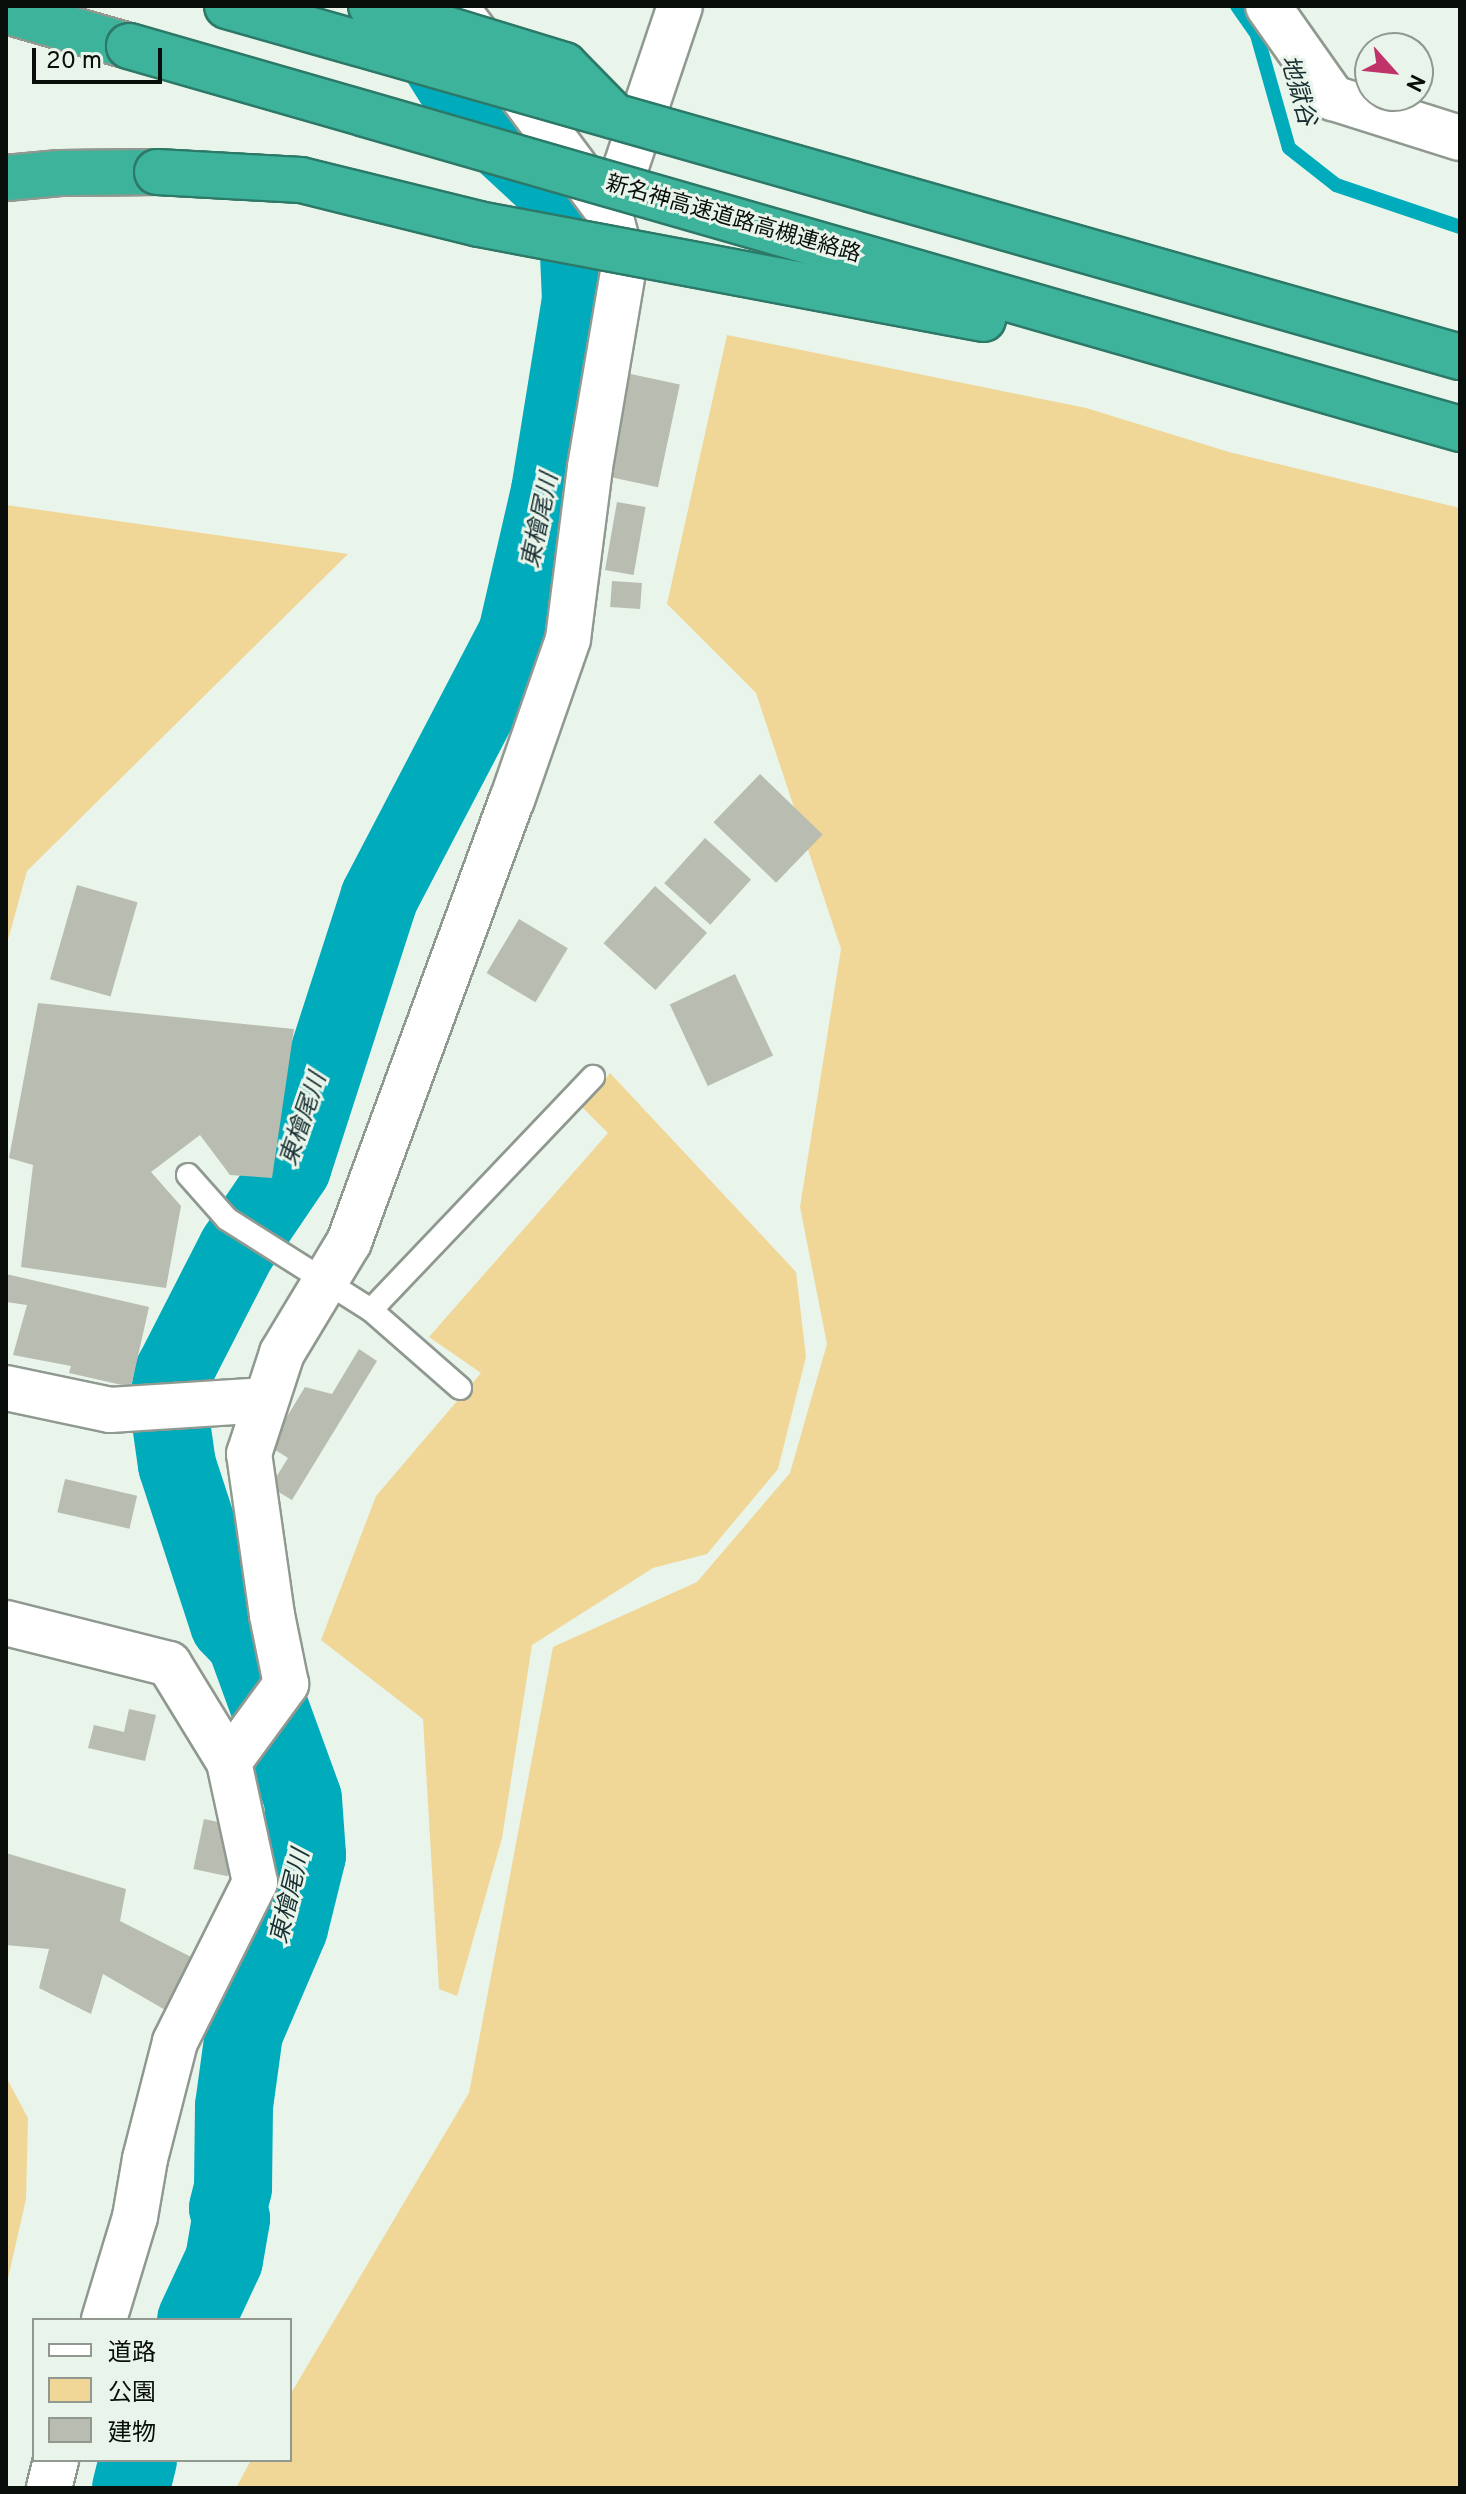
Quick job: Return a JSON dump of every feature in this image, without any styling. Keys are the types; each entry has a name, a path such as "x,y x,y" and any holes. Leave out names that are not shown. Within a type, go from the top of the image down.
{"highway":[{"path":"227,6 1460,357"},
{"path":"371,6 564,65 616,118"},
{"name":"新名神高速道路高槻連絡路","path":"6,11 1460,429"},
{"path":"6,178 157,172 301,180 479,224 1245,368"}],"street":[{"path":"229,1762 286,1684 272,1615 249,1454 282,1353 349,1242 568,639 590,467 624,267 610,214 455,6"},
{"path":"610,214 680,6"},
{"path":"1268,6 1333,98 1460,138"},
{"path":"6,1388 110,1410 266,1400"},
{"path":"6,1623 169,1664 229,1762 255,1882 175,2042 145,2159 135,2217 105,2318"},
{"path":"49,2488 56,2462"}],"lane":[{"path":"371,1310 593,1077"},
{"path":"188,1175 227,1219 371,1310 460,1388"}],"green space":[{"path":"727,335 1086,408 1229,452 1460,508 1460,2488 236,2488 250,2462 292,2462 292,2392 469,2093 553,1647 697,1582 790,1473 827,1344 800,1207 841,949 756,693 667,604"},
{"path":"6,505 348,554 27,871 6,947"},
{"path":"610,1073 796,1272 806,1357 778,1469 707,1554 653,1568 532,1645 502,1838 457,1996 439,1989 423,1719 321,1640 376,1496 481,1373 429,1337 608,1133 582,1107"},
{"path":"6,2077 28,2118 26,2199 6,2287"}],"building":[{"path":"626,373 680,384 658,487 604,476"},
{"path":"617,502 646,507 634,575 605,570"},
{"path":"612,581 642,583 640,609 610,607"},
{"path":"760,774 823,834 776,883 713,822"},
{"path":"705,838 751,879 710,925 664,883"},
{"path":"77,885 138,902 111,997 50,979"},
{"path":"655,886 707,933 655,990 603,943"},
{"path":"519,919 568,948 535,1002 487,973"},
{"path":"735,974 773,1056 708,1086 670,1004"},
{"path":"38,1003 294,1029 272,1178 230,1175 200,1135 151,1172 181,1206 166,1288 21,1267 33,1165 9,1158"},
{"path":"6,1274 149,1307 131,1387 69,1373 71,1366 13,1355 27,1305 6,1302"},
{"path":"359,1349 377,1361 292,1500 270,1487 288,1458 269,1446 305,1387 332,1394"},
{"path":"65,1479 137,1496 129,1529 57,1512"},
{"path":"129,1709 156,1715 145,1761 88,1748 94,1725 124,1732"},
{"path":"204,1819 238,1826 228,1876 193,1869"},
{"path":"6,1853 126,1889 120,1921 205,1964 167,2011 103,1974 91,2014 39,1988 49,1949 6,1945"}],"waterway":[{"name":"東檜尾川","path":"197,2318 224,2260 231,2219 228,2208 233,2188 234,2106 244,2033 289,1928 307,1855 303,1799 246,1642 229,1624 177,1465 168,1402 174,1372 237,1249 292,1168 379,898 517,634 550,491 581,300 577,209 473,113 406,6"},
{"name":"地獄谷","path":"1237,6 1257,35 1289,148 1336,185 1460,227"},
{"name":"東檜尾川","path":"131,2488 138,2462"}]}
